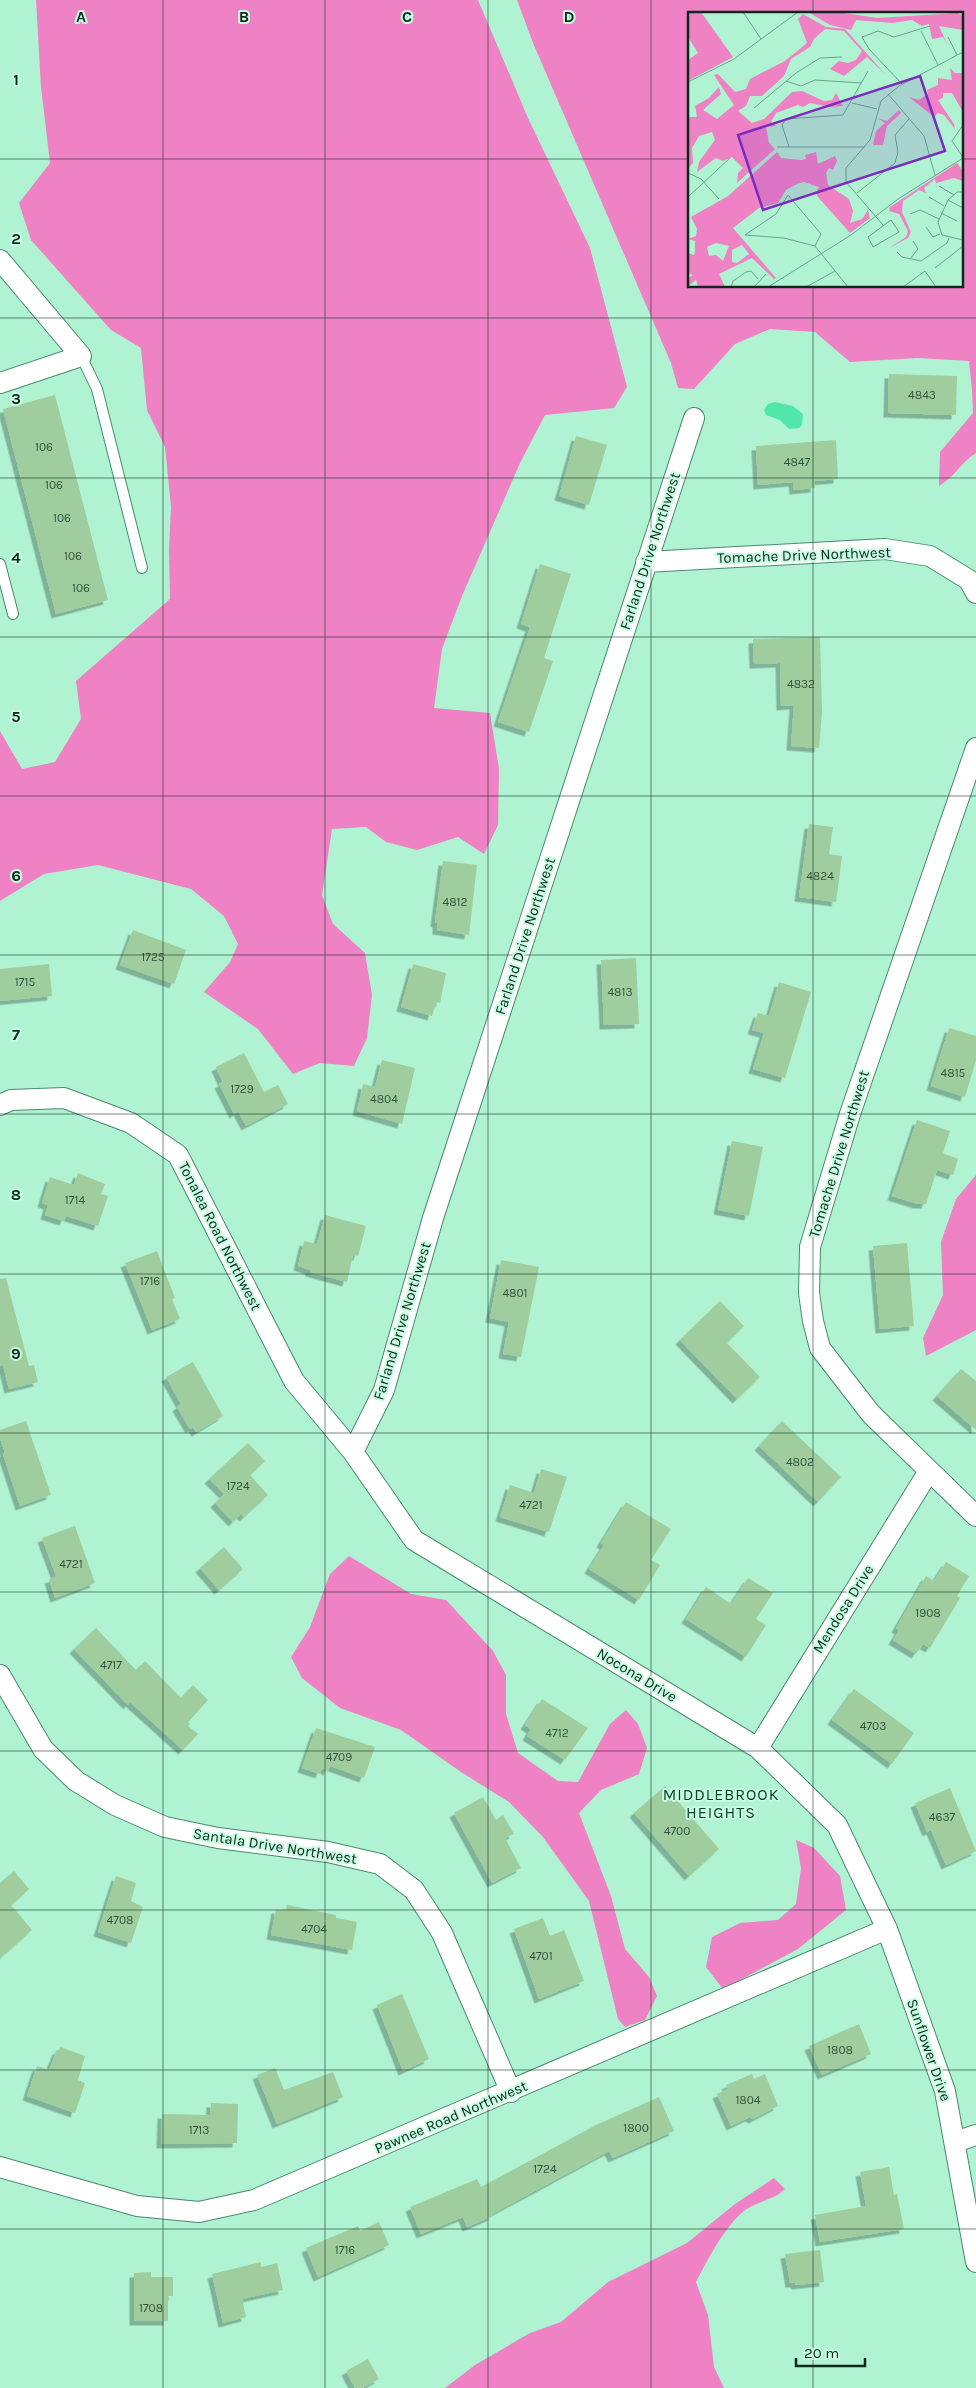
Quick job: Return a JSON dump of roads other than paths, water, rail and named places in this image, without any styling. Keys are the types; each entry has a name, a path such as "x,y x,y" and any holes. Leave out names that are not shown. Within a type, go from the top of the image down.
{"street":[{"path":"0,260 81,356 0,383"},
{"name":"Farland Drive Northwest","path":"353,1452 384,1390 433,1218 694,418"},
{"name":"Tomache Drive Northwest","path":"646,562 884,549 930,556 969,580 976,593"},
{"name":"Tomache Drive Northwest","path":"976,748 850,1114 810,1247 809,1293 813,1321 820,1348 871,1414 976,1516"},
{"name":"Tonalea Road Northwest","path":"0,1105 11,1100 64,1098 131,1123 178,1155 294,1381 353,1452"},
{"name":"Nocona Drive","path":"353,1452 414,1540 758,1748 837,1824 887,1930"},
{"name":"Mendosa Drive","path":"758,1748 929,1471"},
{"name":"Santala Drive Northwest","path":"0,1675 43,1749 76,1781 115,1805 165,1827 218,1838 328,1852 380,1864 414,1890 442,1933 511,2092"},
{"name":"Pawnee Road Northwest","path":"0,2168 137,2206 199,2212 254,2200 887,1930"},
{"name":"Sunflower Drive","path":"887,1930 945,2091 976,2262"},
{"path":"955,2142 976,2135"}],"lane":[{"path":"81,356 97,389 142,568"},
{"path":"0,564 13,614"}],"district":[{"name":"MIDDLEBROOK HEIGHTS","path":"721,1803"}]}
